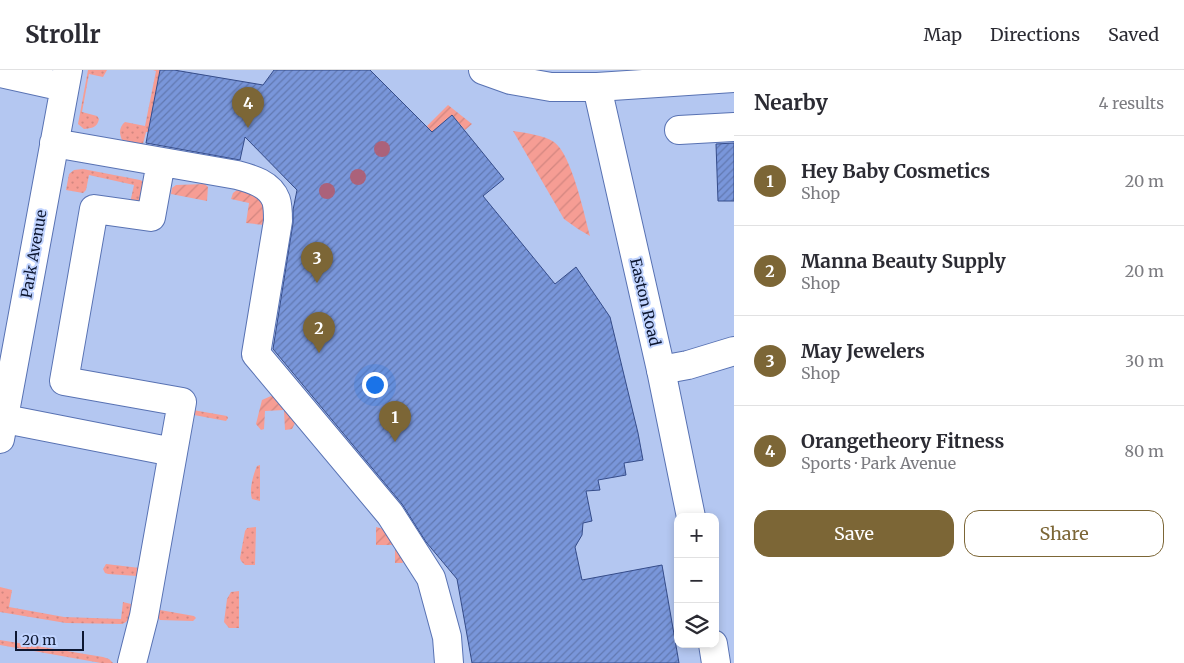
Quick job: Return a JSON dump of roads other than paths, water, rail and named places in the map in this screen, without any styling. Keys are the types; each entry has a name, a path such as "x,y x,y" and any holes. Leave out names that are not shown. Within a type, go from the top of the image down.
{"main road":[{"path":"483,70 511,80 551,87 596,79 734,78"},
{"path":"546,70 596,79"},
{"path":"0,73 66,79"},
{"name":"Park Avenue","path":"1,425 66,79"},
{"name":"Easton Road","path":"596,79 661,370 689,513"},
{"path":"679,130 734,127"},
{"path":"54,142 254,179 270,190 277,201 278,221 256,354 390,514 432,578 447,637 450,663"},
{"path":"132,663 144,616 182,402 64,381 94,209 151,218 161,162"},
{"path":"661,370 688,366 734,351"},
{"path":"1,425 173,452"},
{"path":"714,648 716,663"}],"place":[{"name":"Orangetheory Fitness","path":"248,128"},
{"name":"May Jewelers","path":"317,283"},
{"name":"Manna Beauty Supply","path":"319,353"},
{"name":"Hey Baby Cosmetics","path":"395,442"}]}
